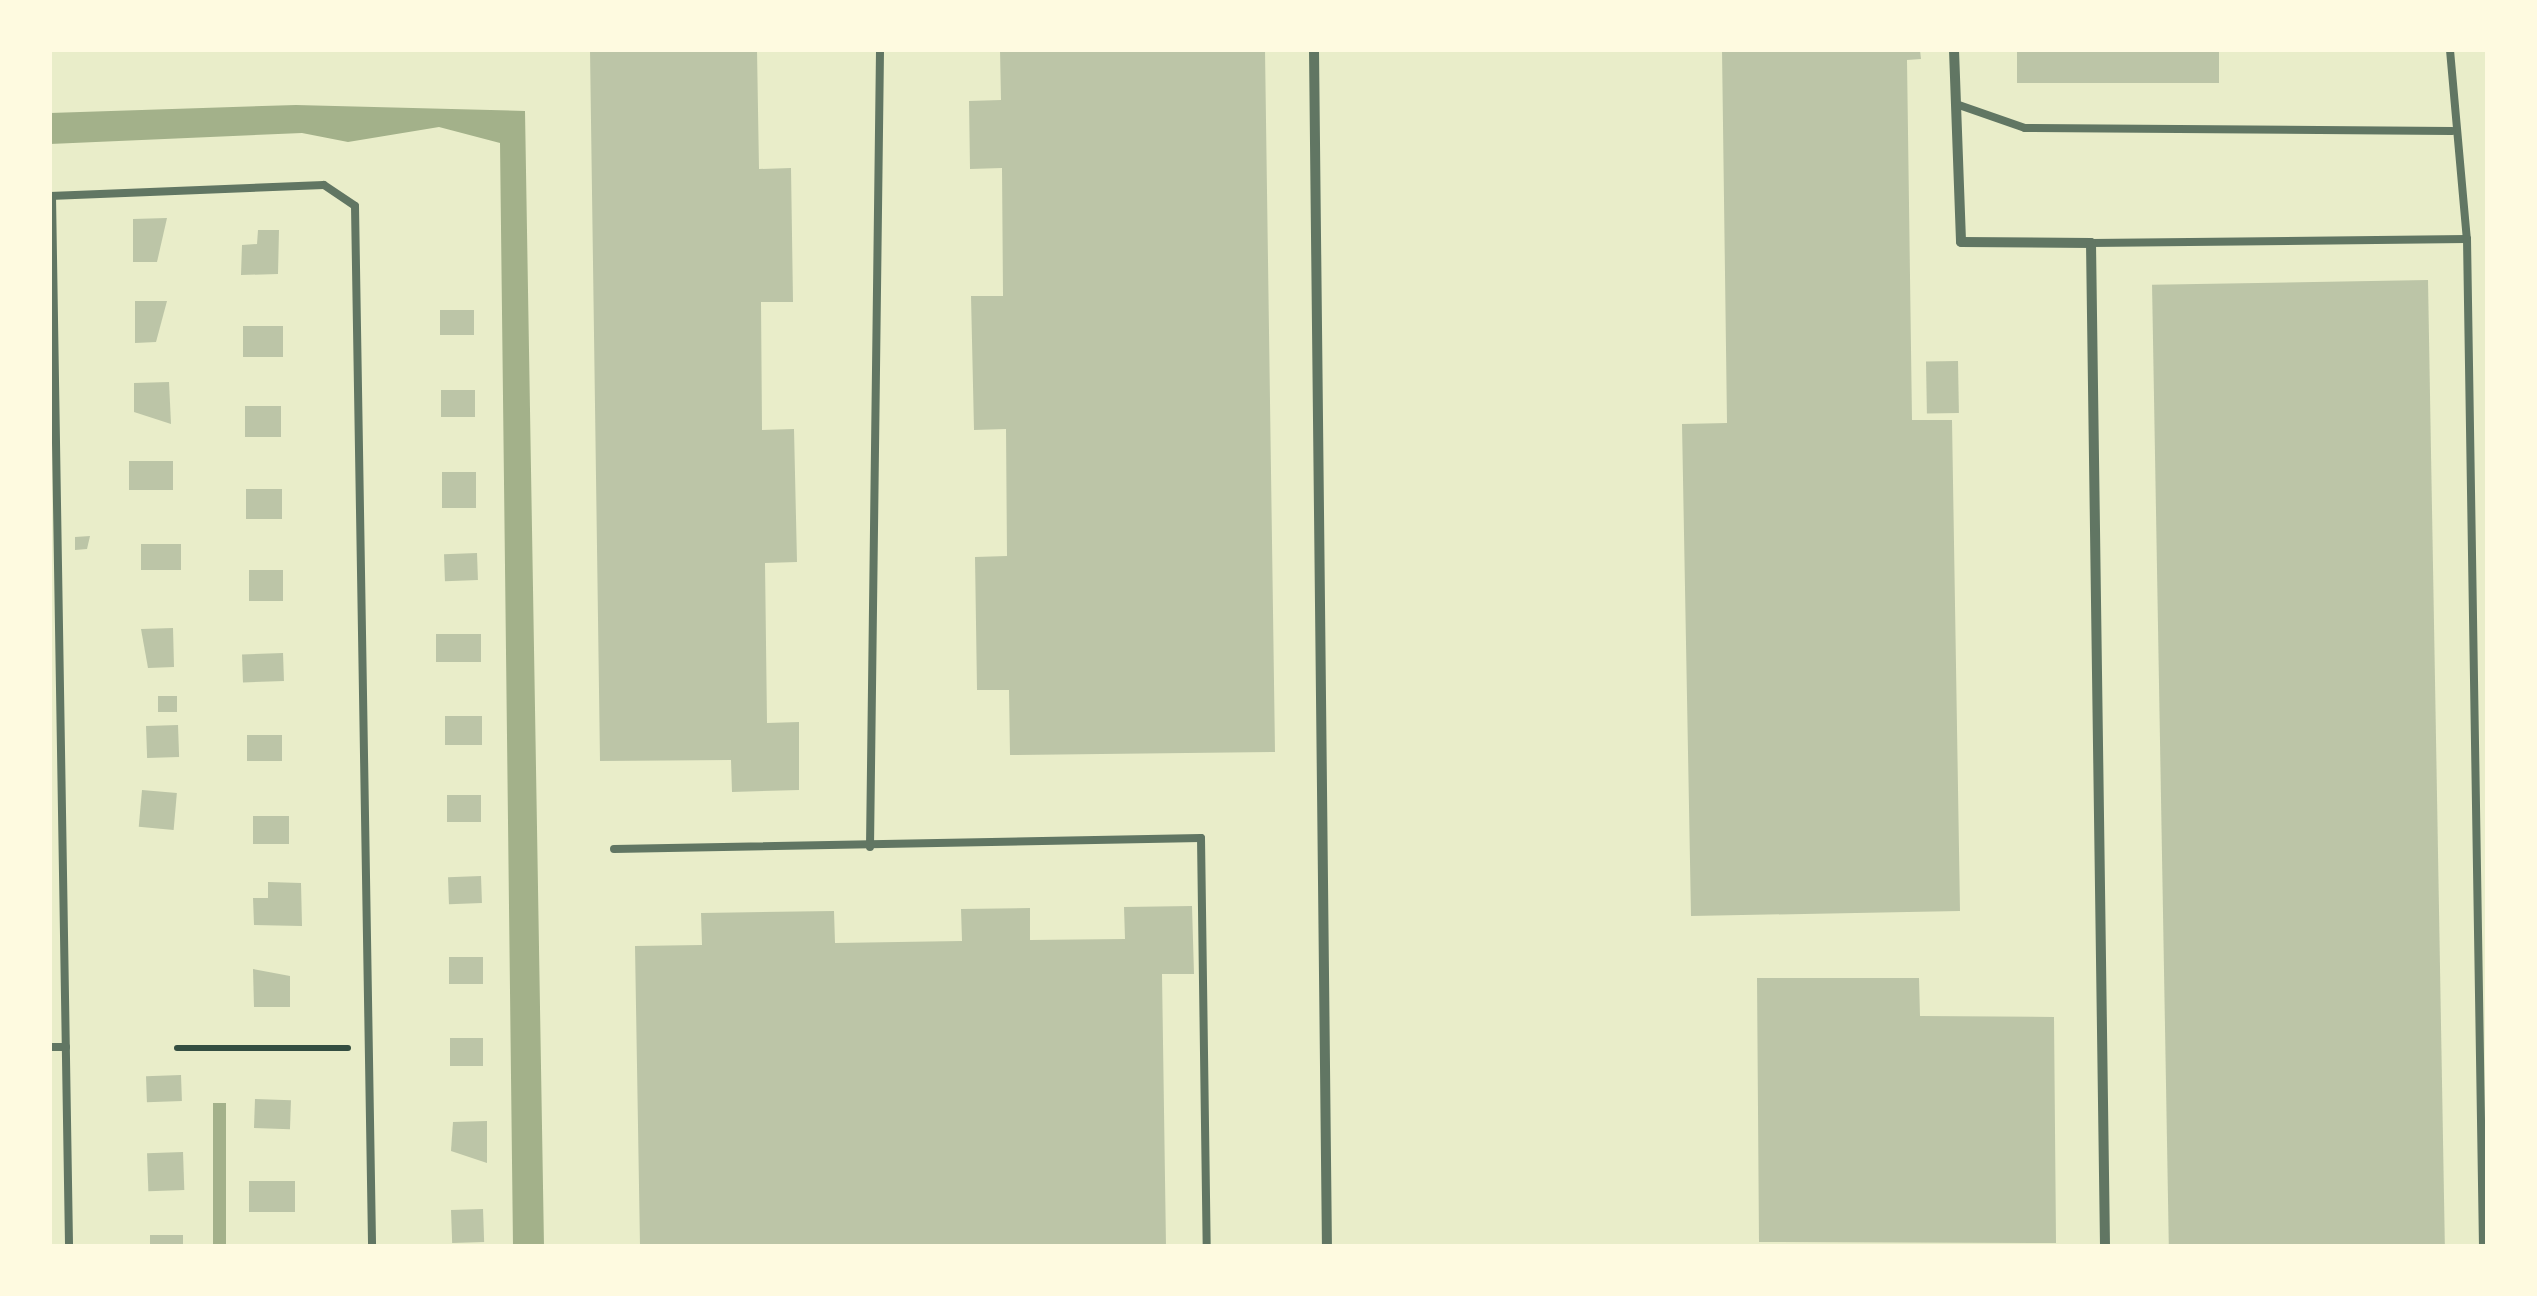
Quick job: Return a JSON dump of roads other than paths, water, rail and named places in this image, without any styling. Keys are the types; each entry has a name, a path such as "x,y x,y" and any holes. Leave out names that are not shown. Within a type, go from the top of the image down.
{"street":[{"path":"1314,50 1327,1246"},
{"path":"1954,50 1951,102 1961,242 2091,243 2105,1246"}],"lane":[{"path":"870,847 880,50"},
{"path":"2450,50 2452,131 2467,239 2483,1246"},
{"path":"1951,102 2025,128 2452,131"},
{"path":"69,1246 51,196 324,185 354,206 372,1246"},
{"path":"2091,243 2467,239"},
{"path":"614,849 1200,838 1207,1246"},
{"path":"50,1047 66,1047"}]}
